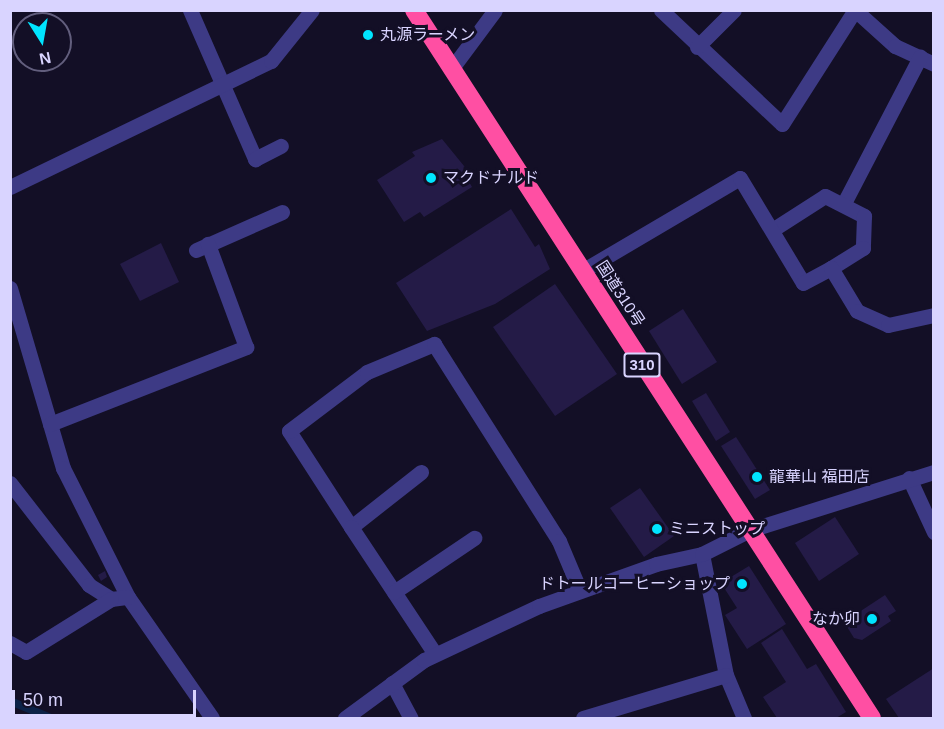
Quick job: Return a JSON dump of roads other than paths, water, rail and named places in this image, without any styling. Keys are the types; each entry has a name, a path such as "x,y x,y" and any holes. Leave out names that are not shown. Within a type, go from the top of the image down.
{"highway":[{"name":"国道310号","path":"414,10 872,718"}],"street":[{"path":"190,10 255,159 281,146"},
{"path":"10,187 224,85 271,60 312,10"},
{"path":"452,68 495,10"},
{"path":"661,10 697,47 782,124 855,10 895,46 927,60 844,203"},
{"path":"697,47 734,10"},
{"path":"582,271 740,178 803,283 863,248 864,216 844,203 825,196 772,230"},
{"path":"50,424 246,347 202,247 282,212"},
{"path":"831,268 856,311 888,325 933,315"},
{"path":"10,288 63,468 128,597 212,718"},
{"path":"435,654 289,431 367,372 434,344 559,541 580,591"},
{"path":"351,527 421,472"},
{"path":"345,718 435,654 580,591 702,554 750,530 933,472"},
{"path":"909,478 933,532"},
{"path":"10,483 89,585 111,599"},
{"path":"394,592 474,538"},
{"path":"702,554 726,675 744,718"},
{"path":"10,643 26,652 111,599 128,597"},
{"path":"583,718 726,675"},
{"path":"392,683 411,718"}],"waterway":[{"path":"10,701 51,718"}],"place":[{"name":"丸源ラーメン","path":"368,35"},
{"name":"マクドナルド","path":"431,178"},
{"name":"龍華山 福田店","path":"757,477"},
{"name":"ミニストップ","path":"657,529"},
{"name":"ドトールコーヒーショップ","path":"742,584"},
{"name":"なか卯","path":"872,619"}]}
